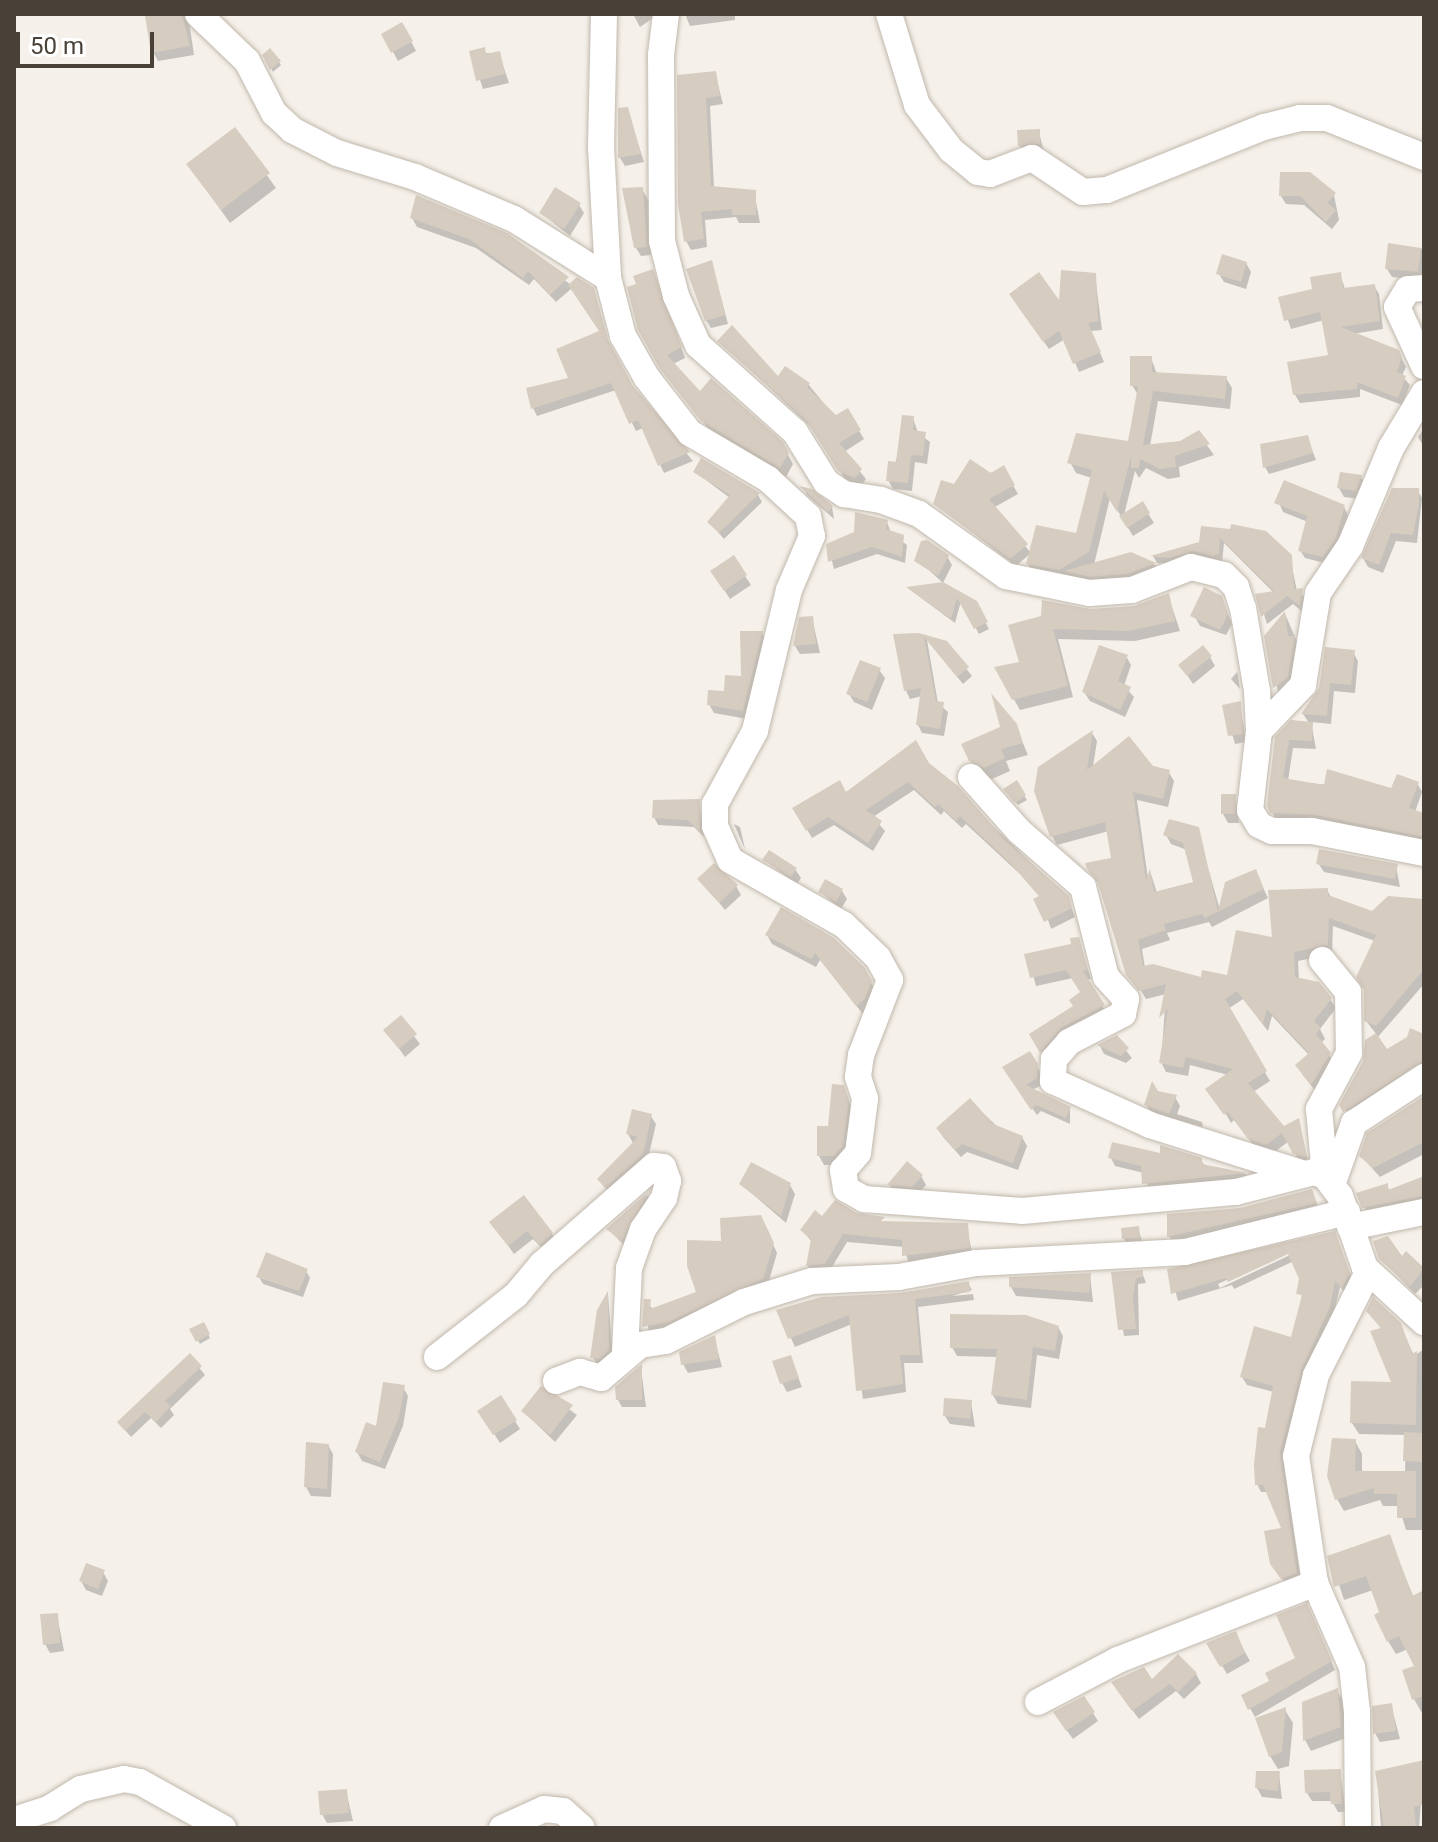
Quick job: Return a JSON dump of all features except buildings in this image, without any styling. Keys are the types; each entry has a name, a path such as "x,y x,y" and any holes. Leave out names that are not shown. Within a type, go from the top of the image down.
{"street":[{"path":"198,14 247,61 274,113 292,130 337,153 415,177 514,219 608,278"},
{"path":"604,14 600,120 608,278 623,336 647,378 690,433 780,488 801,507 812,526 770,655 755,731 715,804 715,826 730,860 844,925 878,958 890,980 861,1055 858,1077 865,1099 858,1153 843,1170 846,1189 864,1199 1022,1211 1236,1192 1319,1178 1354,1123 1424,1077"},
{"path":"666,14 661,55 662,241 676,296 698,345 795,432 826,482 844,494 881,500 919,514 1006,576 1089,593 1132,590 1191,567 1224,575 1236,587 1243,608 1259,731 1250,810 1259,825 1272,831 1312,831 1424,853"},
{"path":"889,14 917,105 951,150 978,172 990,174 1032,158 1083,192 1107,190 1264,127 1300,118 1327,118 1424,157"},
{"path":"1424,288 1408,289 1397,307 1424,366"},
{"path":"1259,731 1284,710 1303,685 1318,593 1350,546 1391,448 1424,393"},
{"path":"971,777 1019,831 1083,887 1106,977 1126,999 1123,1014 1069,1042 1054,1059 1053,1081 1150,1125 1319,1178"},
{"path":"1322,960 1348,992 1349,1053 1319,1109 1319,1178 1348,1219 1358,1257 1368,1272 1424,1322"},
{"path":"437,1357 516,1295 542,1264 654,1166 663,1167 668,1181 664,1198 643,1229 629,1268 625,1353"},
{"path":"556,1381 580,1372 601,1378 625,1353 666,1341 744,1302 812,1281 899,1277 976,1263 1185,1252 1348,1219 1424,1212"},
{"path":"1358,1828 1357,1712 1352,1667 1315,1583 1296,1456 1316,1375 1368,1272"},
{"path":"1038,1702 1118,1660 1315,1583"},
{"path":"14,1820 42,1811 81,1789 124,1779 140,1782 223,1828"},
{"path":"502,1828 544,1809 563,1811 582,1828"}]}
